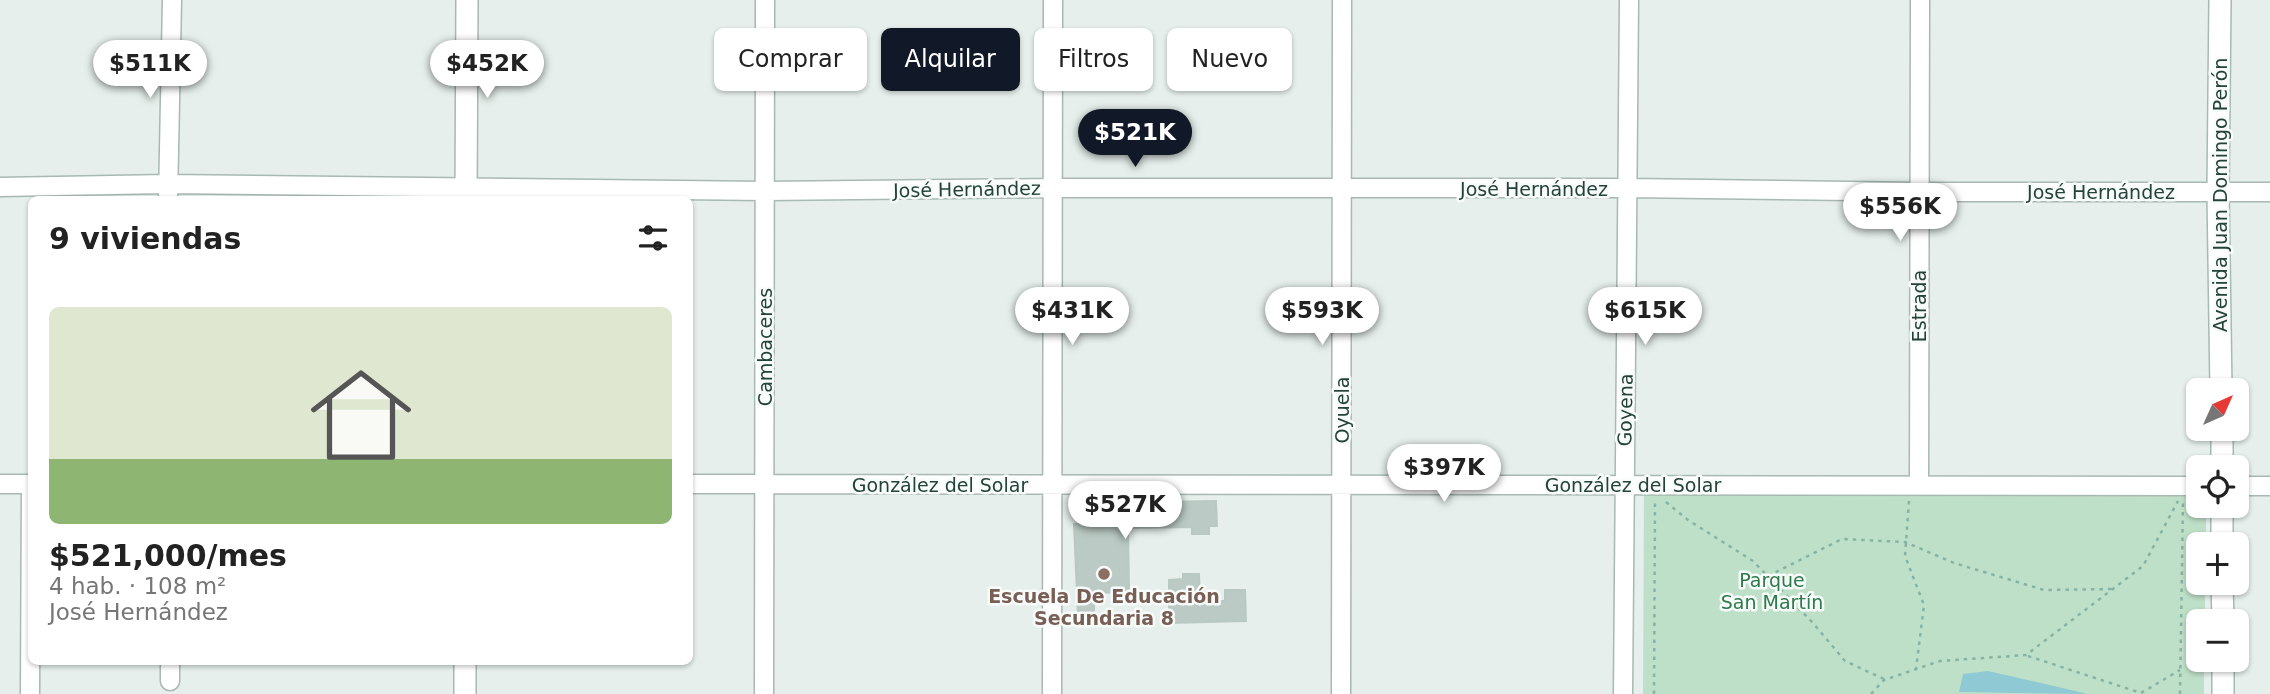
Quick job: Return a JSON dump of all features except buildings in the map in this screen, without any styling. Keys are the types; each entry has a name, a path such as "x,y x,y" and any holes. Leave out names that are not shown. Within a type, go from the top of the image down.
{"main road":[{"path":"466,193 467,0"},
{"name":"Avenida Juan Domingo Perón","path":"2220,0 2218,192 2221,378"},
{"path":"465,665 465,694"},
{"path":"2222,672 2223,694"}],"street":[{"path":"168,192 172,0"},
{"name":"Cambaceres","path":"764,694 765,0"},
{"path":"1052,694 1054,0"},
{"name":"Oyuela","path":"1341,694 1342,0"},
{"name":"Goyena","path":"1623,694 1629,0"},
{"name":"Estrada","path":"1919,485 1920,0"},
{"name":"José Hernández","path":"0,187 168,192 466,193 1053,188 2270,192"},
{"path":"0,484 28,484"},
{"name":"González del Solar","path":"693,484 2186,486"},
{"path":"2249,486 2270,486"},
{"path":"30,665 30,694"},
{"path":"170,665 170,681"}],"path":[{"path":"1655,485 1661,498 1679,513 1753,561 1813,623 1845,661 1884,680"},
{"path":"1654,694 1655,485"},
{"path":"2026,655 2143,566 2183,491 2180,694"},
{"path":"1909,501 1905,556 1924,605 1916,669"},
{"path":"1768,576 1842,539 1905,542 1954,563 2044,590 2113,589"},
{"path":"1871,694 1884,680 1940,661 2026,655 2141,694 2180,670"}],"green space":[{"name":"Parque San Martín","path":"1644,485 2186,491 2186,518 2206,518 2206,532 2186,532 2186,595 2205,595 2205,609 2186,609 2186,672 2204,672 2204,694 1643,694"}],"water":[{"path":"1988,671 2085,694 1959,692 1963,674"}],"place":[{"name":"Escuela De Educación Secundaria 8","path":"1104,574"}]}
